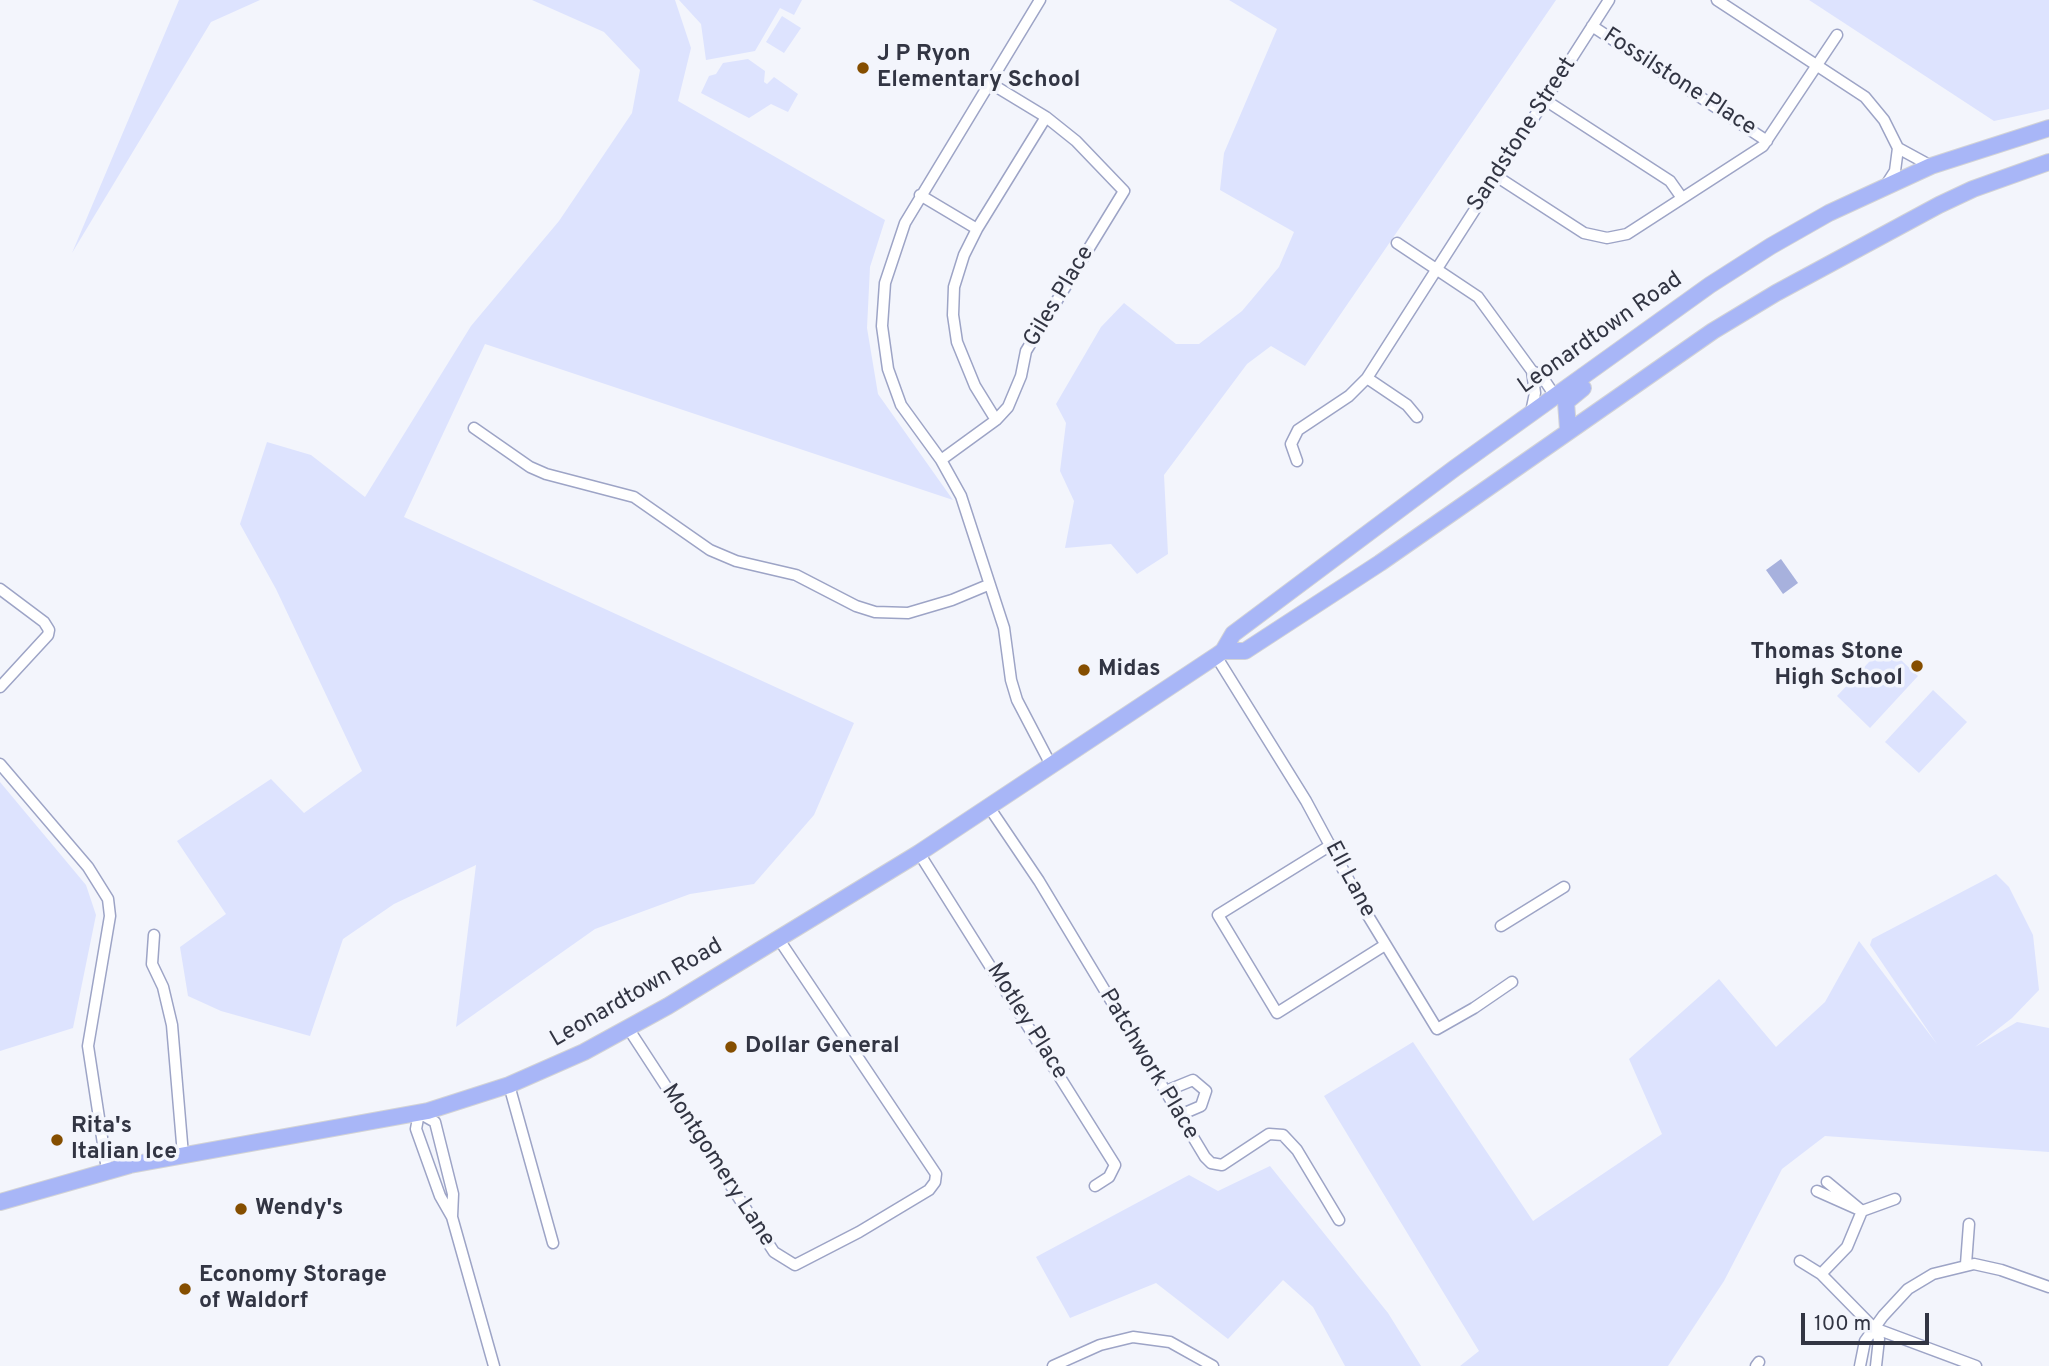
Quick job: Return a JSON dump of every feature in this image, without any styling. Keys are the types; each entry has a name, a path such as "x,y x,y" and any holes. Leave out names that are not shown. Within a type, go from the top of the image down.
{"highway":[{"name":"Leonardtown Road","path":"0,1202 107,1170 419,1113 509,1085 549,1069 628,1027 778,939 919,853 1052,767 1219,654 1233,634 1531,412 1771,246 1886,185 1931,166 2049,128"},
{"name":"Leonardtown Road","path":"1219,654 1245,651 1388,557 1568,429 1713,331 1776,293 1950,200 2049,162"},
{"path":"1568,429 1567,400 1639,346 1649,328"},
{"path":"1509,472 1526,451 1551,433 1558,424 1555,396"}],"street":[{"path":"1040,0 920,195 891,256 885,283 882,326 888,369 901,405 941,460 961,496 1004,628 1011,680 1017,700 1052,767"},
{"name":"Sandstone Street","path":"1297,461 1291,444 1298,430 1349,396 1367,378 1609,0"},
{"path":"1717,0 1865,97 1880,114 1898,148 1931,166"},
{"name":"Fossilstone Place","path":"1592,26 1766,141"},
{"path":"1496,176 1595,238 1627,234 1763,146 1837,35"},
{"path":"990,83 1046,117 977,229 964,255 954,287 953,315 957,342 975,386 996,420"},
{"path":"1545,100 1670,181 1682,198"},
{"name":"Giles Place","path":"941,460 996,420 1008,407 1021,376 1026,351 1125,191 1076,141 1046,117"},
{"path":"1886,185 1895,171 1898,148"},
{"path":"920,195 977,229"},
{"path":"1397,243 1478,297 1532,371 1535,393 1531,412"},
{"path":"1532,371 1541,375 1555,396"},
{"path":"1367,378 1407,405 1417,417"},
{"path":"474,428 538,470 634,497 710,550 736,561 783,569 856,606 875,611 908,613 952,600 988,585"},
{"path":"0,589 44,622 49,630 48,635 0,687"},
{"name":"Ell Lane","path":"1219,654 1331,845 1385,945 1437,1029 1511,982"},
{"path":"0,764 88,867 108,899 110,916 88,1046 107,1170"},
{"name":"Patchwork Place","path":"989,807 1039,881 1205,1157 1216,1165 1222,1165 1269,1133 1283,1135 1297,1150 1339,1220"},
{"path":"1331,845 1218,915 1278,1013 1385,945"},
{"name":"Motley Place","path":"919,853 1115,1165 1110,1177 1095,1186"},
{"path":"1502,926 1564,887"},
{"path":"154,934 152,964 163,988 172,1025 183,1155"},
{"name":"Montgomery Lane","path":"628,1027 774,1252 795,1265 859,1233 929,1190 935,1182 936,1174 778,939"},
{"path":"1166,1091 1193,1080 1206,1091 1201,1106 1180,1115"},
{"path":"509,1085 553,1243"},
{"path":"452,1217 453,1194 435,1122 419,1113 416,1129 440,1196 452,1217 494,1366"},
{"path":"1827,1182 1862,1210"},
{"path":"1816,1191 1862,1210 1895,1199"},
{"path":"1821,1274 1847,1247 1862,1210"},
{"path":"1966,1264 1969,1224"},
{"path":"1800,1261 1821,1274 1874,1328 1880,1339 1876,1366"},
{"path":"1860,1366 1863,1347 1874,1328 1908,1289 1933,1274 1966,1264 1994,1268 2049,1287"},
{"path":"1874,1328 1976,1366"},
{"path":"1053,1366 1100,1345 1133,1337 1170,1342 1213,1366"}],"shaded area":[{"path":"179,0 260,0 211,22 72,253"},
{"path":"532,0 675,0 691,48 678,101 885,220 870,267 867,328 878,394 953,500 485,344 404,517 854,723 814,815 754,884 690,894 595,929 456,1027 476,865 394,904 343,939 310,1036 221,1011 188,996 180,947 226,914 177,841 271,779 304,813 362,771 276,589 240,524 267,442 311,455 365,497 471,326 559,221 632,113 640,70 604,32"},
{"path":"679,0 802,0 794,15 780,8 755,51 706,60 701,24"},
{"path":"1229,0 1556,0 1305,366 1271,346 1247,364 1164,475 1168,554 1137,574 1111,544 1065,548 1074,501 1060,471 1066,423 1056,404 1101,327 1124,303 1176,344 1199,344 1242,311 1279,267 1294,232 1220,190 1224,153 1277,29"},
{"path":"1809,0 2049,0 2049,109 1994,121"},
{"path":"782,16 801,28 784,53 766,42"},
{"path":"748,59 765,71 764,82 767,84 774,77 798,94 788,112 771,104 749,118 701,93 709,76 716,74 723,63"},
{"path":"1885,645 1918,676 1870,728 1837,696"},
{"path":"1933,690 1967,722 1919,773 1885,742"},
{"path":"0,782 86,885 96,915 73,1028 0,1051"},
{"path":"1996,874 2009,887 2033,935 2039,990 2012,1018 1975,1047 2017,1022 2049,1028 2049,1152 1825,1136 1782,1169 1724,1281 1668,1366 1460,1366 1479,1351 1324,1096 1413,1042 1533,1221 1662,1134 1629,1059 1719,979 1776,1047 1825,1002 1859,941 1937,1044 1870,945 1872,939"},
{"path":"1270,1166 1388,1313 1421,1366 1345,1366 1313,1307 1283,1280 1228,1339 1156,1283 1070,1318 1036,1257 1189,1175 1218,1191"}],"water":[{"path":"1781,559 1798,583 1783,594 1766,570"}],"place":[{"name":"J P Ryon Elementary School","path":"863,68"},
{"name":"Thomas Stone High School","path":"1917,666"},
{"name":"Midas","path":"1084,670"},
{"name":"Dollar General","path":"731,1047"},
{"name":"Rita's Italian Ice","path":"57,1140"},
{"name":"Wendy's","path":"241,1209"},
{"name":"Economy Storage of Waldorf","path":"185,1289"}]}
